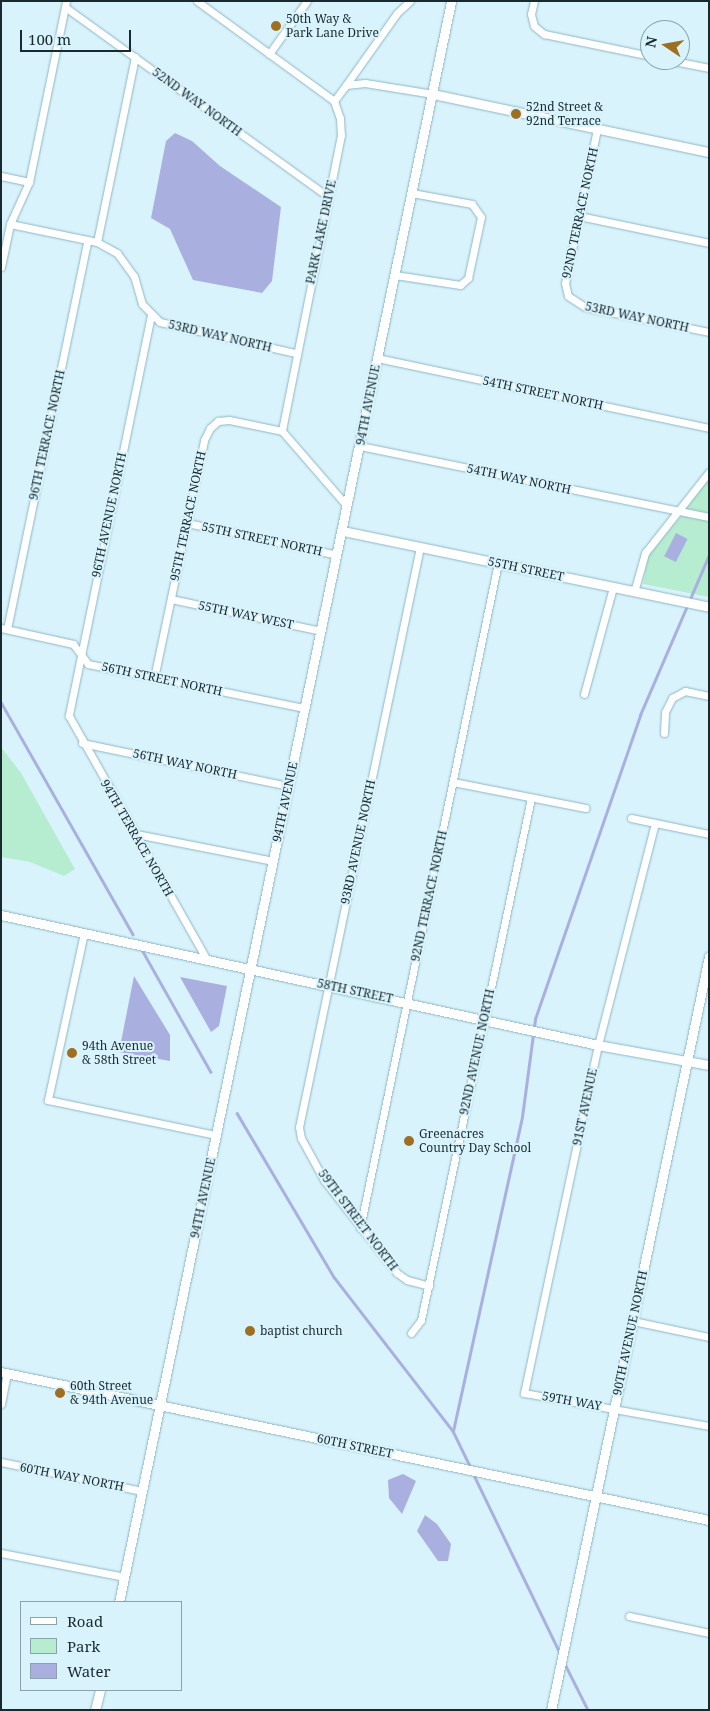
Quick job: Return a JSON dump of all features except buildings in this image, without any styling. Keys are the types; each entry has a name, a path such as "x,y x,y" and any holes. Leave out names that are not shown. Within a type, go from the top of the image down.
{"street":[{"path":"198,1 334,101 397,13 410,1"},
{"path":"269,54 307,1"},
{"name":"94TH AVENUE","path":"119,1601 272,861 343,531 451,1"},
{"path":"534,1 534,26 544,34 640,54"},
{"path":"1,267 10,224 29,182 65,4"},
{"name":"52ND WAY NORTH","path":"65,4 328,197"},
{"path":"97,242 135,57"},
{"path":"690,64 709,68"},
{"path":"346,85 374,84 433,94 597,130 709,152"},
{"name":"PARK LAKE DRIVE","path":"282,430 295,353 341,135 340,118 334,101"},
{"name":"92ND TERRACE NORTH","path":"568,296 565,283 597,130"},
{"path":"1,176 29,182"},
{"path":"395,276 460,285 468,278 481,217 478,209 472,204 412,193"},
{"path":"579,216 709,243"},
{"path":"10,224 97,242 117,253 134,276 142,304 151,315"},
{"name":"96TH TERRACE NORTH","path":"4,629 88,240"},
{"name":"53RD WAY NORTH","path":"568,296 585,307 709,332"},
{"name":"53RD WAY NORTH","path":"151,315 172,326 295,353"},
{"name":"96TH AVENUE NORTH","path":"69,716 151,315"},
{"name":"54TH STREET NORTH","path":"378,358 709,428"},
{"name":"95TH TERRACE NORTH","path":"154,678 187,523 210,428 218,421 229,420 282,430"},
{"path":"282,430 348,506"},
{"name":"54TH WAY NORTH","path":"360,446 709,517"},
{"path":"634,592 644,553 709,472"},
{"name":"55TH STREET NORTH","path":"187,523 337,555"},
{"name":"55TH STREET","path":"343,531 709,607"},
{"name":"93RD AVENUE NORTH","path":"301,1138 299,1127 420,547"},
{"name":"92ND TERRACE NORTH","path":"360,1228 498,563"},
{"path":"584,694 613,587"},
{"name":"55TH WAY WEST","path":"171,600 321,630"},
{"name":"56TH STREET NORTH","path":"4,629 61,640 81,652 88,664 305,708"},
{"path":"664,733 665,712 672,698 685,691 709,696"},
{"name":"94TH TERRACE NORTH","path":"69,716 82,743 206,958"},
{"name":"56TH WAY NORTH","path":"82,743 288,786"},
{"path":"453,782 585,808"},
{"name":"92ND AVENUE NORTH","path":"412,1333 421,1320 429,1286 531,798"},
{"path":"631,818 709,834"},
{"name":"91ST AVENUE","path":"524,1392 598,1045 655,823"},
{"path":"136,834 272,861"},
{"name":"58TH STREET","path":"1,915 484,1018 598,1045 709,1065"},
{"path":"84,933 48,1100 216,1135"},
{"name":"90TH AVENUE NORTH","path":"551,1710 709,956"},
{"name":"59TH STREET NORTH","path":"301,1138 324,1180 397,1273 407,1280 429,1286"},
{"path":"633,1321 709,1337"},
{"path":"1,1404 4,1373"},
{"name":"60TH STREET","path":"4,1373 709,1520"},
{"name":"59TH WAY","path":"524,1392 600,1408 615,1407 709,1426"},
{"name":"60TH WAY NORTH","path":"1,1462 142,1490"},
{"path":"1,1552 125,1577"},
{"path":"629,1616 709,1633"},
{"path":"96,1710 100,1691"}],"green space":[{"path":"709,478 709,513 686,509"},
{"path":"681,516 709,521 709,597 643,584 648,556"},
{"path":"1,747 21,773 75,869 64,876 30,862 1,857"}],"water":[{"path":"175,133 192,141 220,166 281,207 272,281 262,293 193,280 170,229 151,218 166,141"},
{"path":"676,533 688,539 676,562 664,556"},
{"path":"134,976 170,1035 170,1061 119,1052"},
{"path":"180,977 227,986 219,1026 211,1032"},
{"path":"403,1474 416,1481 402,1514 389,1498 388,1480"},
{"path":"425,1515 437,1524 451,1544 448,1561 438,1561 417,1531"}],"waterway":[{"path":"453,1431 522,1117 535,1019 640,715 709,555"},
{"path":"1,702 133,934"},
{"path":"141,948 211,1072"},
{"path":"237,1113 334,1277 453,1431 471,1468"},
{"path":"473,1473 560,1653"},
{"path":"564,1662 588,1710"}],"place":[{"name":"50th Way & Park Lane Drive","path":"276,26"},
{"name":"52nd Street & 92nd Terrace","path":"516,114"},
{"name":"94th Avenue & 58th Street","path":"72,1053"},
{"name":"Greenacres Country Day School","path":"409,1141"},
{"name":"baptist church","path":"250,1331"},
{"name":"60th Street & 94th Avenue","path":"60,1393"}]}
